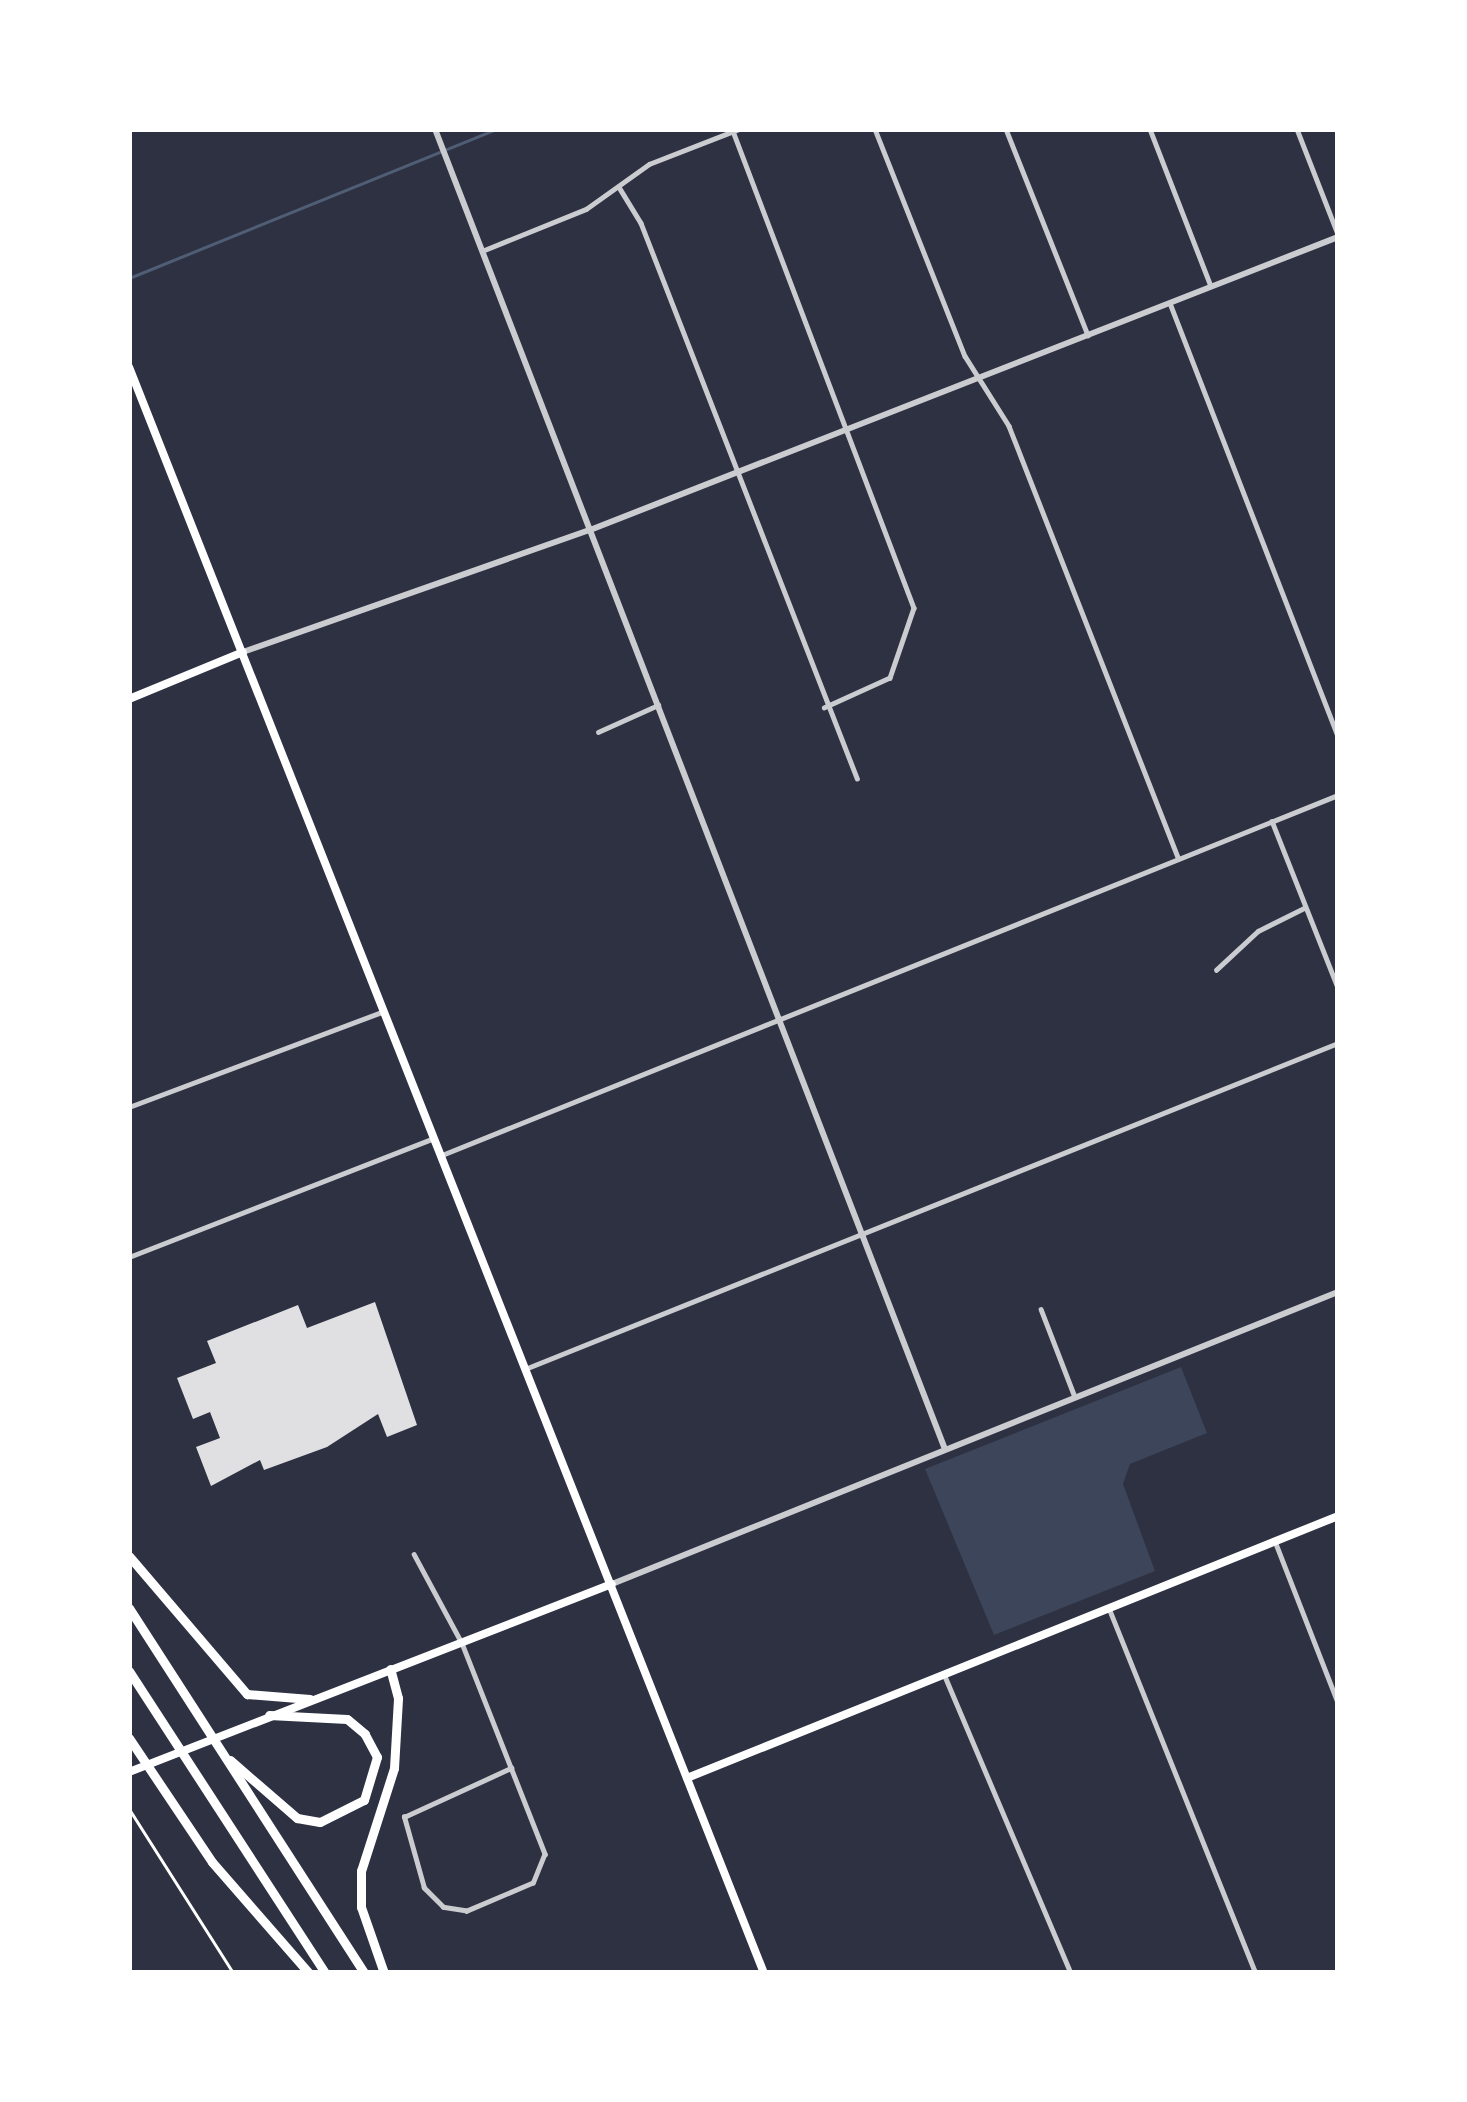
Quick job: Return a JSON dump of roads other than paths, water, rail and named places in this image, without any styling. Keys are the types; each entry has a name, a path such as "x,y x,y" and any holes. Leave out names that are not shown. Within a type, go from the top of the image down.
{"highway":[{"path":"129,1556 247,1694 310,1699"},
{"path":"129,1608 364,1973"},
{"path":"384,1973 361,1907 362,1871 394,1768 398,1698 390,1669"},
{"path":"129,1671 325,1973"},
{"path":"203,1728 247,1780 297,1818 320,1822 364,1800 377,1757 356,1726 316,1713 269,1715"},
{"path":"129,1738 137,1769 309,1973"}],"main road":[{"path":"129,368 612,1584 761,1972"},
{"path":"129,699 243,652"},
{"path":"687,1778 1338,1516"},
{"path":"137,1769 612,1584"}],"street":[{"path":"435,129 945,1449"},
{"path":"875,129 980,379 1009,426 1178,857"},
{"path":"1006,129 1088,335"},
{"path":"1150,129 1211,287"},
{"path":"243,652 733,476 1338,236 1297,129"},
{"path":"482,250 619,188 650,164 736,130 914,608 890,678 824,708"},
{"path":"619,188 667,289 728,442 733,476 824,708 857,778"},
{"path":"1170,303 1338,736"},
{"path":"598,732 658,705"},
{"path":"442,1155 778,1016 1338,795"},
{"path":"1272,821 1338,988"},
{"path":"1216,970 1258,931 1305,908"},
{"path":"129,1107 385,1011"},
{"path":"525,1369 1338,1043"},
{"path":"129,1257 436,1138"},
{"path":"612,1584 1338,1292"},
{"path":"1041,1309 1075,1397"},
{"path":"1275,1541 1338,1703"},
{"path":"414,1554 462,1642 511,1768 545,1864 532,1883 455,1912 432,1899 402,1823 412,1810 511,1768"},
{"path":"1109,1608 1256,1973"},
{"path":"944,1674 1071,1973"}],"waterway":[{"path":"129,278 496,129"}]}
